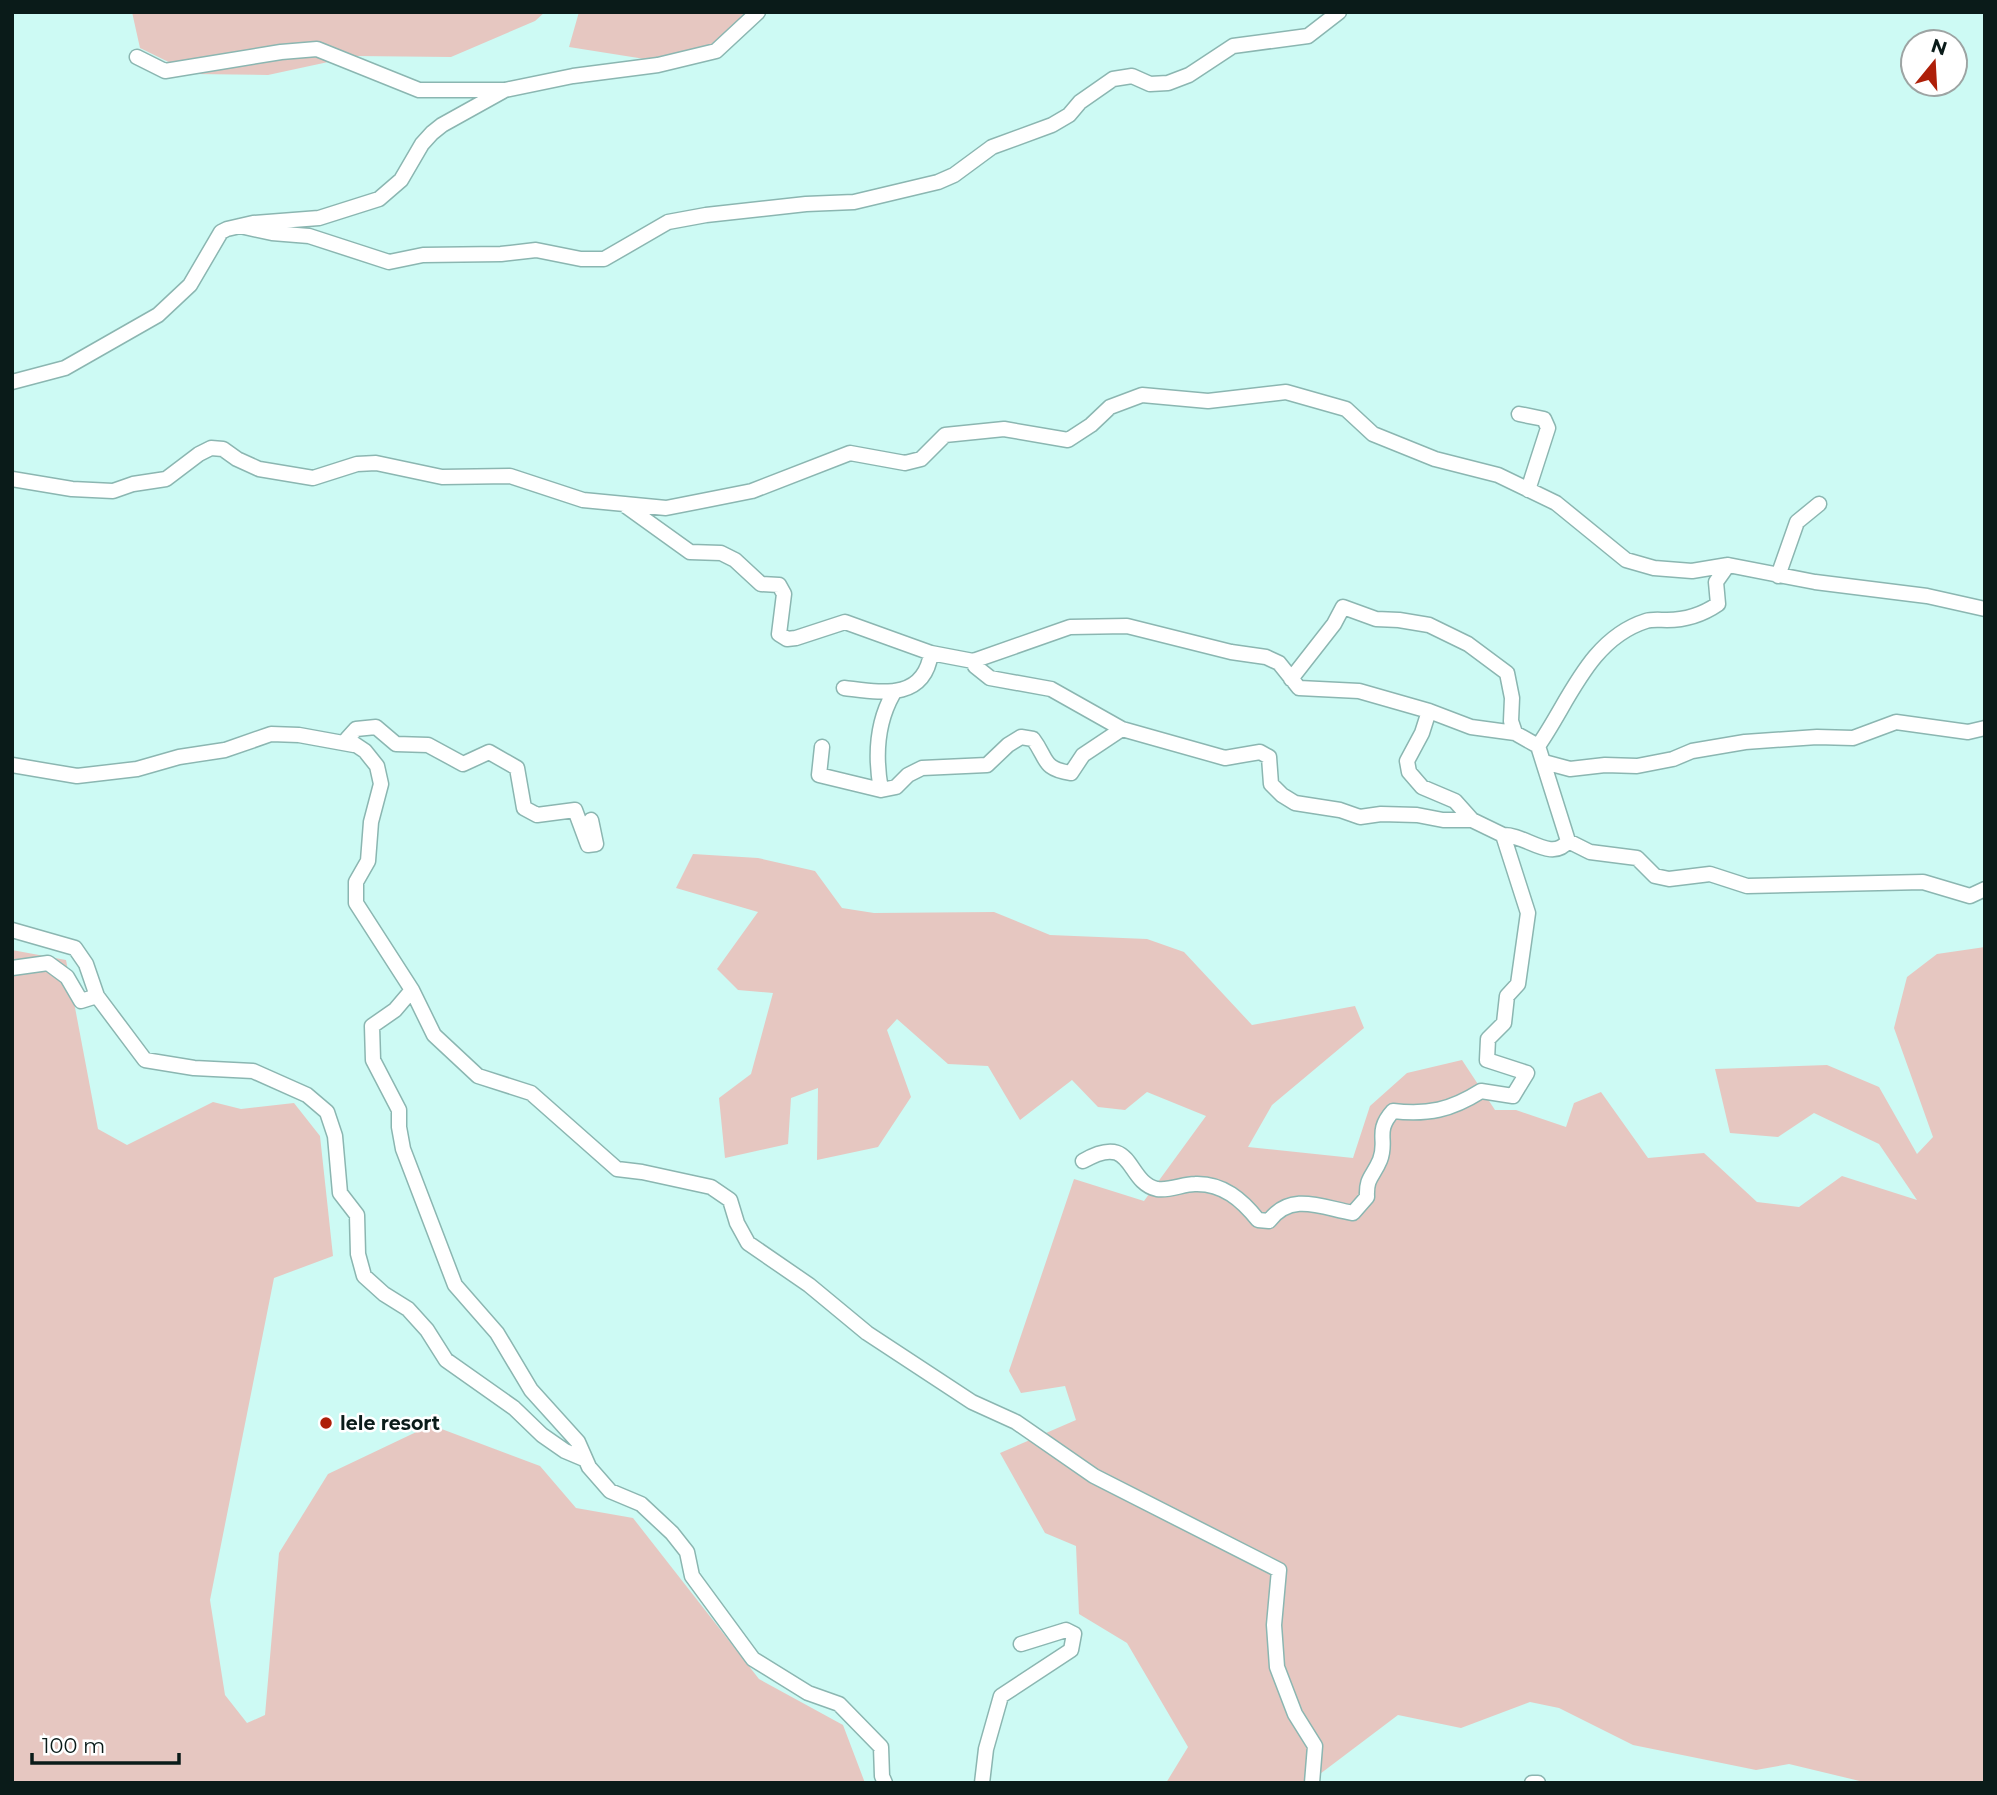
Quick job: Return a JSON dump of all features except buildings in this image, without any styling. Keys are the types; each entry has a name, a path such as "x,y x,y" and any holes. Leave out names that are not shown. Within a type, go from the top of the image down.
{"street":[{"path":"137,57 165,71 281,52 317,49 419,90 505,90 573,76 658,65 716,51 758,12"},
{"path":"240,226 272,233 309,236 389,262 424,255 501,254 536,250 604,259 668,222 806,204 854,202 938,182 954,175 992,146 1052,125 1069,115 1080,102 1113,79 1132,76 1150,84 1168,83 1189,75 1233,46 1308,36 1339,12"},
{"path":"12,382 65,368 158,315 190,285 221,232 253,223 319,218 379,199 401,180 432,133 505,90"},
{"path":"12,479 72,489 113,491 133,484 166,479 211,448 223,449 259,469 313,478 357,464 376,463 442,477 510,476 583,499 666,508 752,491 850,453 905,464 921,459 945,435 1004,429 1068,440 1091,425 1110,407 1142,395 1208,401 1286,392 1346,409 1373,433 1435,459 1498,475 1556,503 1626,560 1654,568 1692,571 1728,565 1778,576 1927,596 1985,609"},
{"path":"1519,414 1544,419 1548,428 1528,490"},
{"path":"1778,576 1797,522 1819,504"},
{"path":"625,505 690,552 721,554 735,560 761,584 779,585 784,594 779,634 787,639 845,622 931,653 973,661 1070,627 1127,626 1231,652 1266,657 1279,663 1299,688 1359,691 1429,711 1471,727 1515,733 1538,746 1568,841 1591,852 1637,858 1655,876 1669,879 1710,874 1747,887 1923,882 1970,896 1985,889"},
{"path":"1538,746 1563,708 1572,688 1609,640 1648,620 1682,620 1704,614 1718,604 1716,582 1728,565"},
{"path":"1291,678 1334,624 1343,607 1376,619 1429,625 1468,644 1507,673 1511,721 1515,733"},
{"path":"844,688 893,694 915,685 929,667 931,653"},
{"path":"973,661 975,666 990,678 1051,690 1122,729 1225,758 1260,752 1269,757 1271,784 1295,803 1340,810 1360,817 1381,814 1472,820"},
{"path":"881,790 876,759 885,708 893,694"},
{"path":"1429,711 1408,761 1409,772 1422,787 1455,801 1472,820 1503,835 1513,835 1544,849 1555,850 1566,845 1568,841"},
{"path":"1544,762 1570,769 1605,765 1637,766 1673,759 1692,751 1745,742 1817,737 1853,738 1896,722 1968,732 1985,728"},
{"path":"592,820 596,844 588,845 576,810 537,815 524,808 517,768 489,752 463,764 428,745 396,744 376,727 356,729 347,739 377,766 381,784 371,822 368,861 356,882 356,903 412,990 434,1035 478,1076 531,1093 617,1169 711,1187 730,1200 737,1223 748,1243 809,1285 867,1333 972,1402 1016,1422 1094,1476 1279,1570 1274,1625 1276,1667 1295,1714 1315,1746 1312,1783"},
{"path":"822,747 819,775 881,790 896,787 908,775 922,768 987,765 1021,737 1033,739 1044,761 1054,771 1071,773 1083,755 1122,729"},
{"path":"12,765 77,776 137,769 179,757 225,750 271,734 299,735 355,745"},
{"path":"1083,1161 1100,1152 1115,1153 1128,1159 1147,1185 1161,1190 1195,1184 1228,1191 1246,1204 1258,1220 1269,1222 1278,1209 1302,1203 1353,1213 1367,1197 1366,1182 1381,1158 1383,1122 1393,1111 1419,1114 1439,1110 1463,1103 1481,1091 1513,1096 1527,1073 1487,1060 1488,1039 1504,1023 1507,996 1518,984 1528,913 1503,835"},
{"path":"12,930 75,948 86,964 97,996 145,1060 194,1068 253,1071 307,1095 327,1112 335,1136 340,1194 357,1215 358,1254 364,1276 384,1294 408,1309 427,1330 446,1360 514,1408 542,1435 565,1451 584,1459"},
{"path":"12,968 48,963 67,977 81,1001 97,996"},
{"path":"412,990 395,1010 372,1026 373,1060 399,1110 403,1149 455,1285 497,1333 531,1390 578,1442 584,1459 610,1492 641,1504 672,1533 687,1552 692,1576 753,1659 808,1693 839,1704 881,1747 884,1783"},
{"path":"399,1127 412,1117"},
{"path":"982,1783 986,1749 1001,1696 1071,1650 1073,1634 1066,1630 1021,1644"},
{"path":"1532,1783 1538,1783"}],"shaded area":[{"path":"132,12 545,12 535,21 451,57 356,56 268,75 193,74 140,48"},
{"path":"579,12 764,12 724,40 670,63 569,47"},
{"path":"693,854 758,858 815,871 842,908 874,913 994,912 1050,935 1147,939 1184,952 1252,1025 1355,1006 1364,1028 1272,1105 1248,1147 1353,1158 1370,1106 1407,1073 1462,1060 1495,1110 1516,1110 1566,1127 1574,1103 1601,1092 1648,1158 1704,1153 1757,1202 1799,1207 1842,1176 1917,1200 1879,1144 1814,1113 1778,1137 1730,1133 1715,1069 1827,1065 1879,1087 1917,1154 1933,1137 1894,1028 1907,977 1937,954 1985,947 1985,1783 1868,1783 1789,1764 1756,1770 1633,1745 1559,1708 1530,1702 1461,1728 1398,1715 1308,1783 1166,1783 1188,1747 1127,1643 1079,1614 1076,1546 1045,1533 1000,1453 1076,1420 1065,1386 1021,1393 1009,1371 1074,1179 1144,1201 1206,1116 1147,1092 1125,1110 1098,1107 1072,1080 1020,1120 988,1066 948,1064 897,1019 887,1030 911,1097 878,1147 817,1160 818,1088 791,1098 788,1144 725,1158 719,1098 751,1074 773,993 738,990 717,969 758,912 676,888"},
{"path":"12,950 66,960 98,1129 127,1145 213,1102 241,1109 294,1103 320,1136 333,1256 274,1278 210,1600 225,1695 247,1723 265,1715 279,1553 328,1474 431,1425 540,1466 576,1508 633,1518 759,1679 843,1725 865,1783 12,1783"}],"place":[{"name":"lele resort","path":"326,1423"}]}
